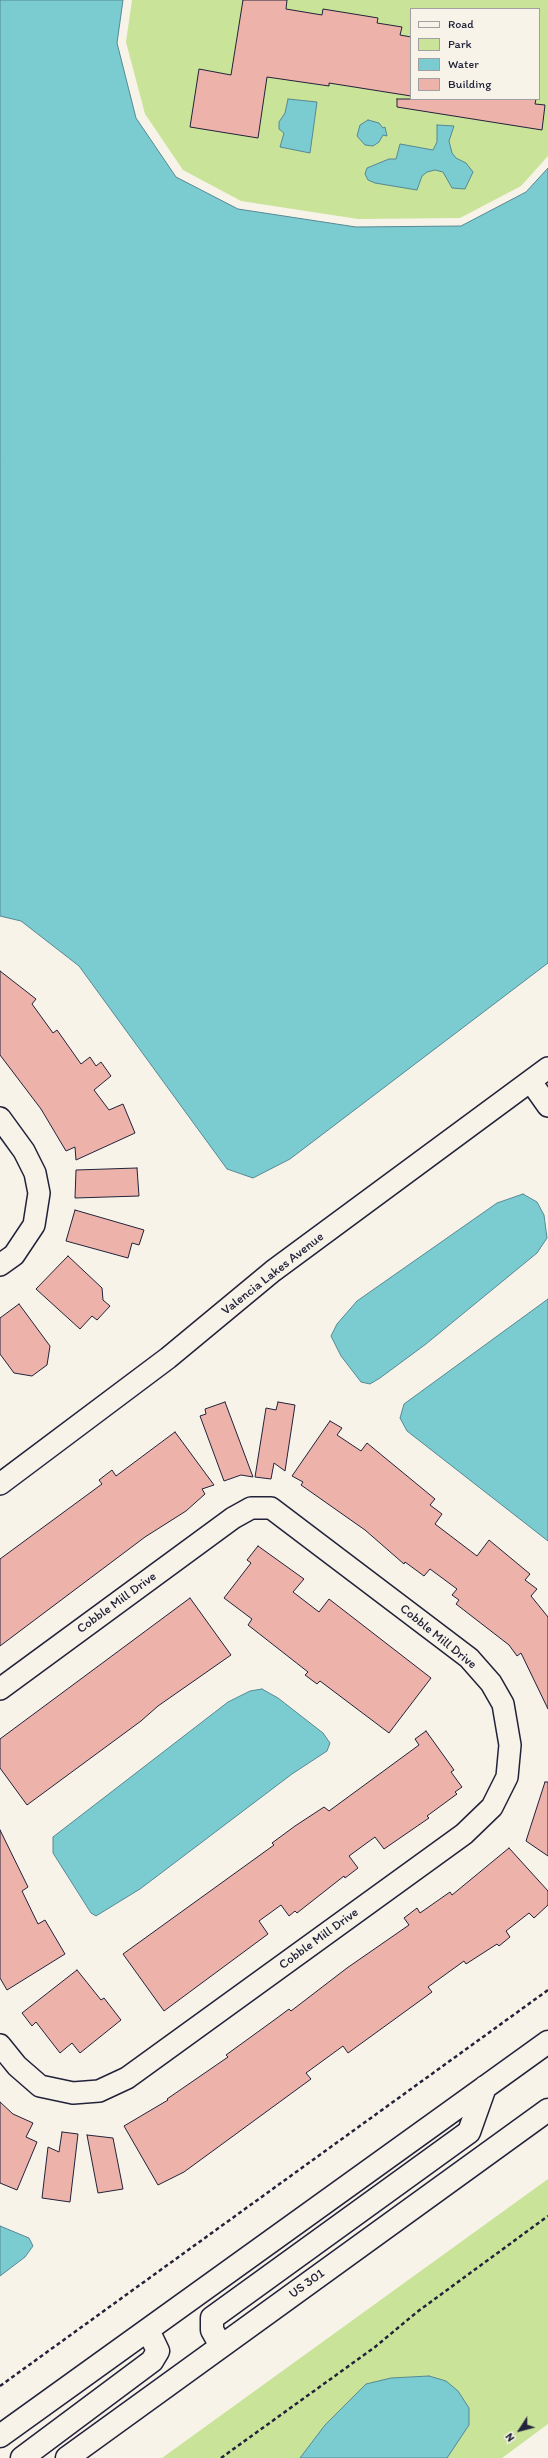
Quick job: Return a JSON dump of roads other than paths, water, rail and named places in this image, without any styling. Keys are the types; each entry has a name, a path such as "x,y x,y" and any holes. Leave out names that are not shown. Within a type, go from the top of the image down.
{"main road":[{"path":"0,2436 548,2042"},
{"path":"221,2346 212,2330 212,2318 469,2132 485,2087"},
{"name":"US 301","path":"67,2458 548,2110"},
{"path":"22,2458 152,2361 158,2351 148,2330"}],"street":[{"name":"Valencia Lakes Avenue","path":"0,1484 168,1358 273,1271 548,1068"},
{"path":"531,1082 548,1106"},
{"path":"0,1118 24,1151 35,1173 38,1193 38,1208 34,1225 14,1255 0,1265"},
{"name":"Cobble Mill Drive","path":"0,1689 233,1518 251,1508 272,1508 469,1658 491,1683 503,1704 510,1745 507,1777 492,1807 464,1834 127,2078 99,2091 72,2093 40,2086 17,2066 0,2045"}],"water":[{"path":"0,0 123,0 117,43 136,118 176,177 238,209 356,227 461,226 526,192 548,168 548,963 290,1159 253,1178 227,1169 79,966 21,921 0,916"},
{"path":"288,99 317,102 310,153 280,147 284,133 279,129 279,122 285,113"},
{"path":"368,120 379,123 383,128 385,127 387,136 383,135 379,142 373,146 365,145 357,136 360,125"},
{"path":"437,125 454,126 449,141 452,153 456,158 466,163 473,172 465,189 452,188 443,172 435,170 427,172 422,176 417,190 375,183 368,180 365,174 367,168 389,159 396,159 400,144 433,150 437,142"},
{"path":"523,1194 537,1202 544,1215 547,1238 537,1253 426,1344 380,1378 370,1384 361,1382 341,1356 331,1336 337,1324 357,1301 497,1203"},
{"path":"548,1299 548,1541 407,1431 400,1418 404,1404"},
{"path":"262,1689 278,1698 323,1733 330,1743 327,1751 292,1774 140,1889 96,1916 91,1913 53,1853 53,1837 228,1702 250,1691"},
{"path":"0,2226 29,2238 33,2246 25,2257 0,2276"},
{"path":"429,2376 446,2381 458,2391 469,2408 469,2425 447,2458 300,2458 325,2425 366,2384 391,2378"}]}
